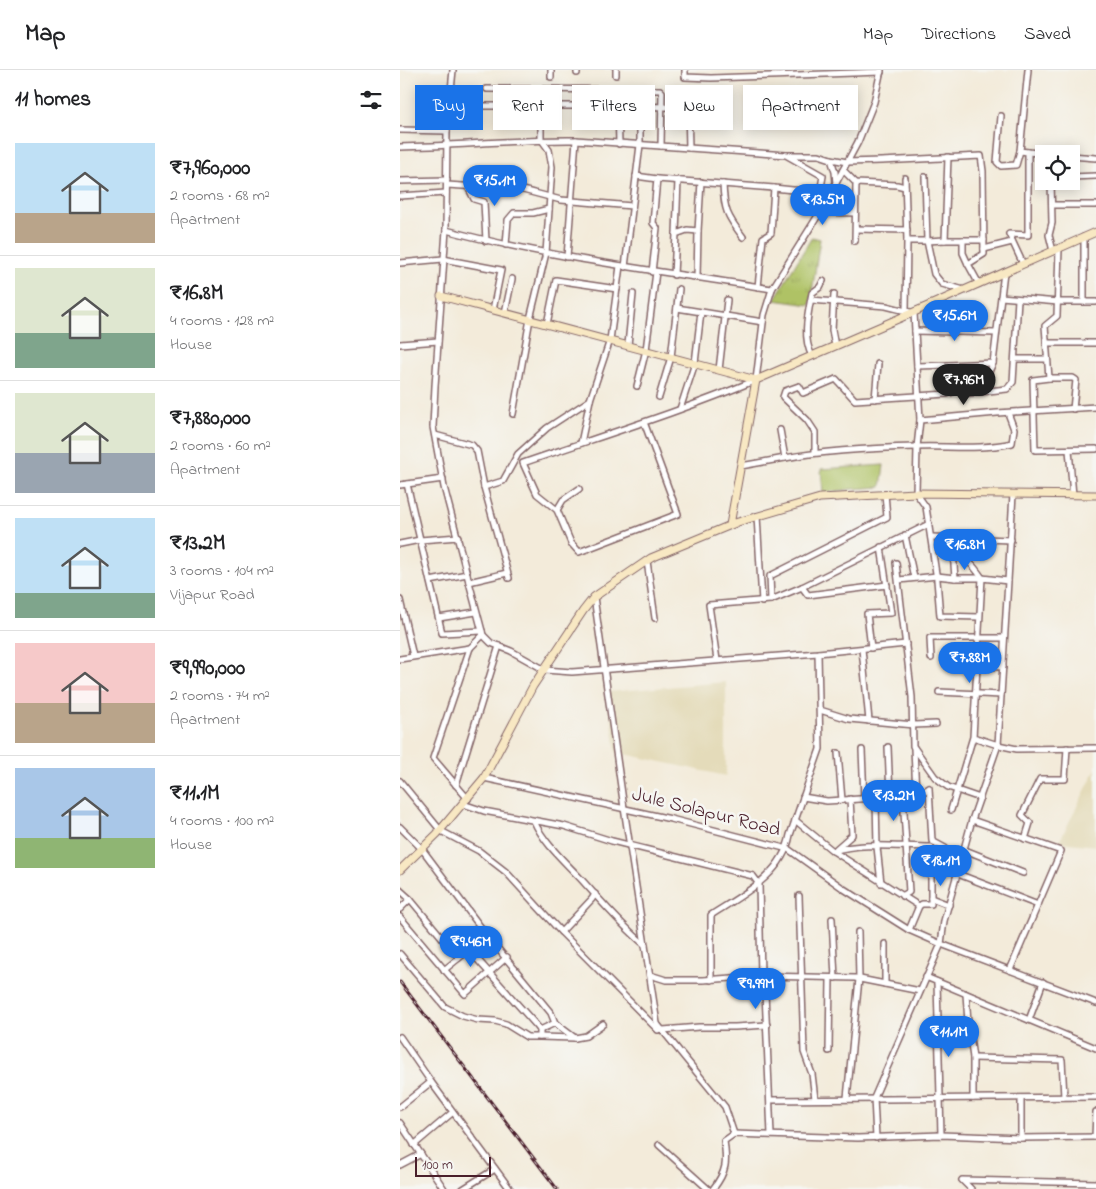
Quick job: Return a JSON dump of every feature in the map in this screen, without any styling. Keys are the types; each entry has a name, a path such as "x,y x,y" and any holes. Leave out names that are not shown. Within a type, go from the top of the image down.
{"street":[{"path":"451,85 453,70"},
{"path":"551,70 551,77"},
{"path":"685,70 684,77 711,78 788,72 881,71 874,102 858,142 820,212 772,290 763,322 756,380 730,525"},
{"path":"710,70 711,78"},
{"path":"1001,116 997,162 1001,166 1016,166 1020,152 1028,70"},
{"path":"487,89 572,89"},
{"path":"655,90 662,92 661,146"},
{"path":"655,107 688,108 689,148"},
{"path":"400,130 447,131 446,230 435,386 435,434 443,479 476,612 483,633 491,643 546,670 572,672 818,653 906,644"},
{"path":"513,414 530,320 546,254 552,167 549,150 541,139 541,130"},
{"path":"619,130 619,144"},
{"path":"581,443 590,400 610,340 632,206 640,145 640,130"},
{"path":"400,147 447,146 541,139 786,155 818,155 847,162 981,156 983,172 984,254 968,264"},
{"path":"567,257 576,140"},
{"path":"1020,152 1035,153"},
{"path":"1023,264 1009,234 1028,234 1028,152"},
{"path":"786,155 822,176 820,193"},
{"path":"945,240 948,157"},
{"path":"1080,157 1096,158"},
{"path":"832,159 836,183"},
{"path":"842,170 856,182 905,187"},
{"path":"636,176 830,194"},
{"path":"1080,177 1096,176"},
{"path":"925,177 927,241 934,274 942,284 964,290"},
{"path":"905,178 910,312 915,331 920,420 917,447 916,493 926,507 937,576 940,616 980,617"},
{"path":"637,386 646,350 654,272 657,228 653,223 657,179"},
{"path":"674,275 678,180"},
{"path":"400,181 523,190 550,198 632,206"},
{"path":"697,278 701,182"},
{"path":"856,182 856,242"},
{"path":"723,184 724,203 728,218 743,237"},
{"path":"468,186 474,199 484,202 486,241"},
{"path":"758,287 763,238 771,233 774,188"},
{"path":"1049,378 1046,359 1045,326 1057,316 1058,302 1056,249 1049,235 1052,223 1051,190"},
{"path":"400,196 446,193"},
{"path":"1052,205 1096,204"},
{"path":"506,245 508,220 514,212 533,213 549,209"},
{"path":"820,212 855,213"},
{"path":"856,229 907,230"},
{"path":"446,230 546,254 772,290"},
{"path":"676,234 687,230 698,230"},
{"path":"644,422 678,514 578,552 571,543 557,510 537,494 523,464 644,422 756,380 1096,232"},
{"path":"1084,237 1084,302"},
{"path":"963,240 963,253 979,284"},
{"path":"907,241 984,240"},
{"path":"984,249 1012,242"},
{"path":"400,263 443,258 500,270 493,310"},
{"path":"815,452 815,432 807,420 784,397 785,390 799,386 803,393 836,379 855,400 952,392 973,385 987,376 993,363 1004,272"},
{"path":"505,313 512,279"},
{"path":"547,324 556,280 617,289"},
{"path":"812,356 807,346 807,316 812,293 820,288 823,281"},
{"path":"659,397 671,357 679,289"},
{"path":"628,345 633,294"},
{"path":"834,294 832,330 835,346"},
{"path":"441,296 756,380"},
{"path":"1001,298 1058,302 1096,302"},
{"path":"959,390 970,393 1007,389 1013,382 1018,299"},
{"path":"719,370 727,300"},
{"path":"811,300 886,306 910,312"},
{"path":"677,308 763,322"},
{"path":"680,409 694,363 701,312"},
{"path":"915,331 996,333"},
{"path":"400,344 438,341"},
{"path":"1046,343 1096,343"},
{"path":"1015,358 1046,359"},
{"path":"917,366 993,363"},
{"path":"875,398 878,364"},
{"path":"949,365 952,392"},
{"path":"1073,409 1076,380 1073,378 1033,380 1035,450 1096,449"},
{"path":"484,487 503,481 518,454 546,428 590,400"},
{"path":"920,420 1096,407"},
{"path":"741,466 815,452 917,447 996,447 1012,443 1014,429 1008,412"},
{"path":"780,430 785,458"},
{"path":"435,434 472,445 477,451 484,487 508,575 469,582"},
{"path":"1069,450 1073,495"},
{"path":"400,485 443,479"},
{"path":"407,484 442,633 483,633"},
{"path":"557,510 563,500 579,490"},
{"path":"400,859 403,867 441,831 484,778 534,686 594,597 651,558 730,525 820,498 916,493 1096,495"},
{"path":"771,600 770,576 888,518 885,494"},
{"path":"876,1138 874,1098 941,944 944,922 972,820 998,746 1013,494"},
{"path":"757,516 762,602"},
{"path":"717,660 709,605 771,600 802,587 929,524"},
{"path":"905,535 914,578"},
{"path":"931,537 1011,540"},
{"path":"400,544 420,540 458,538"},
{"path":"952,538 955,578"},
{"path":"872,648 867,614 891,613 881,547"},
{"path":"951,810 973,737 982,578 972,564 961,557 953,556"},
{"path":"647,561 654,618"},
{"path":"896,563 914,725 916,794"},
{"path":"430,581 467,574"},
{"path":"899,580 937,576 1008,581"},
{"path":"802,587 808,595 887,585"},
{"path":"400,781 441,831 479,852 506,872 561,932 658,1030 594,597"},
{"path":"400,600 413,656"},
{"path":"439,618 476,612"},
{"path":"483,633 470,648 433,758 456,785 466,802 484,811 564,826 630,846 747,873 753,876 759,884 771,1135"},
{"path":"931,658 930,638 1004,638"},
{"path":"456,785 499,646"},
{"path":"400,659 470,648"},
{"path":"862,649 869,721"},
{"path":"711,980 711,914 763,881 788,849 795,820 820,749 818,653"},
{"path":"976,666 1002,667"},
{"path":"939,692 1001,695"},
{"path":"820,710 850,720 914,725 936,724"},
{"path":"973,737 998,746 1017,750 1096,748"},
{"path":"914,746 935,777 948,787 980,798"},
{"path":"888,748 890,796"},
{"path":"1025,839 1030,823 1022,814 1040,779 1065,779 1067,748"},
{"path":"862,750 864,798"},
{"path":"838,753 842,800"},
{"name":"Jule Solapur Road","path":"484,778 624,808 788,849 844,889 909,930 1096,1003"},
{"path":"803,797 827,801 876,798 920,794 929,788 932,841 945,848 953,857 959,872 1038,905"},
{"path":"902,896 909,892 903,796"},
{"path":"876,798 877,847 881,883"},
{"path":"833,851 852,835 850,799"},
{"path":"795,820 833,851 919,906"},
{"path":"972,820 1061,851 1010,970"},
{"path":"534,821 537,828 555,850 628,931 645,945"},
{"path":"400,827 422,849 485,933 507,957 551,1013 555,1023 575,1038"},
{"path":"833,851 854,846 931,847 931,904 919,906 909,930"},
{"path":"965,850 1022,873"},
{"path":"400,890 410,899 459,958"},
{"path":"561,932 595,894"},
{"path":"799,896 804,1052 812,1074 815,1099"},
{"path":"931,898 949,905"},
{"path":"400,909 410,899"},
{"path":"400,917 464,994 507,957"},
{"path":"829,1051 832,919"},
{"path":"848,1098 860,979 858,932"},
{"path":"444,970 469,950 485,933"},
{"path":"885,944 885,984"},
{"path":"469,950 540,1030 540,1037"},
{"path":"400,954 445,1007 471,1018 495,1020 506,1024 527,1037 575,1038 586,1036 603,1024"},
{"path":"650,975 666,980 711,980 762,976 860,979 920,990"},
{"path":"926,977 1096,1048"},
{"path":"937,982 942,1135"},
{"path":"1029,1020 1043,982"},
{"path":"966,994 974,1058 973,1098"},
{"path":"540,1030 555,1023"},
{"path":"657,1023 725,1107 734,1134"},
{"path":"663,1030 767,1025"},
{"path":"400,1038 510,1189"},
{"path":"974,1058 1062,1060 1064,1097"},
{"path":"400,1107 431,1082"},
{"path":"770,1100 1096,1097"},
{"path":"1021,1098 1022,1138"},
{"path":"414,1145 453,1112"},
{"path":"713,1189 722,1177 726,1163 724,1141 734,1134 876,1138 942,1135 1022,1138 1096,1137 1096,1112"},
{"path":"400,1123 444,1189"},
{"path":"659,1145 708,1189"},
{"path":"400,1165 421,1154"},
{"path":"463,1189 495,1169"},
{"path":"971,1189 962,1180 1096,1183"},
{"path":"1067,1182 1067,1189"}],"shaded area":[{"path":"726,682 726,776 616,752 608,692"},
{"path":"1096,769 1096,846 1059,842"}],"green space":[{"path":"812,237 820,239 810,305 774,300"},
{"path":"884,465 881,487 823,493 821,469"}],"railway":[{"path":"400,982 557,1189"}]}
